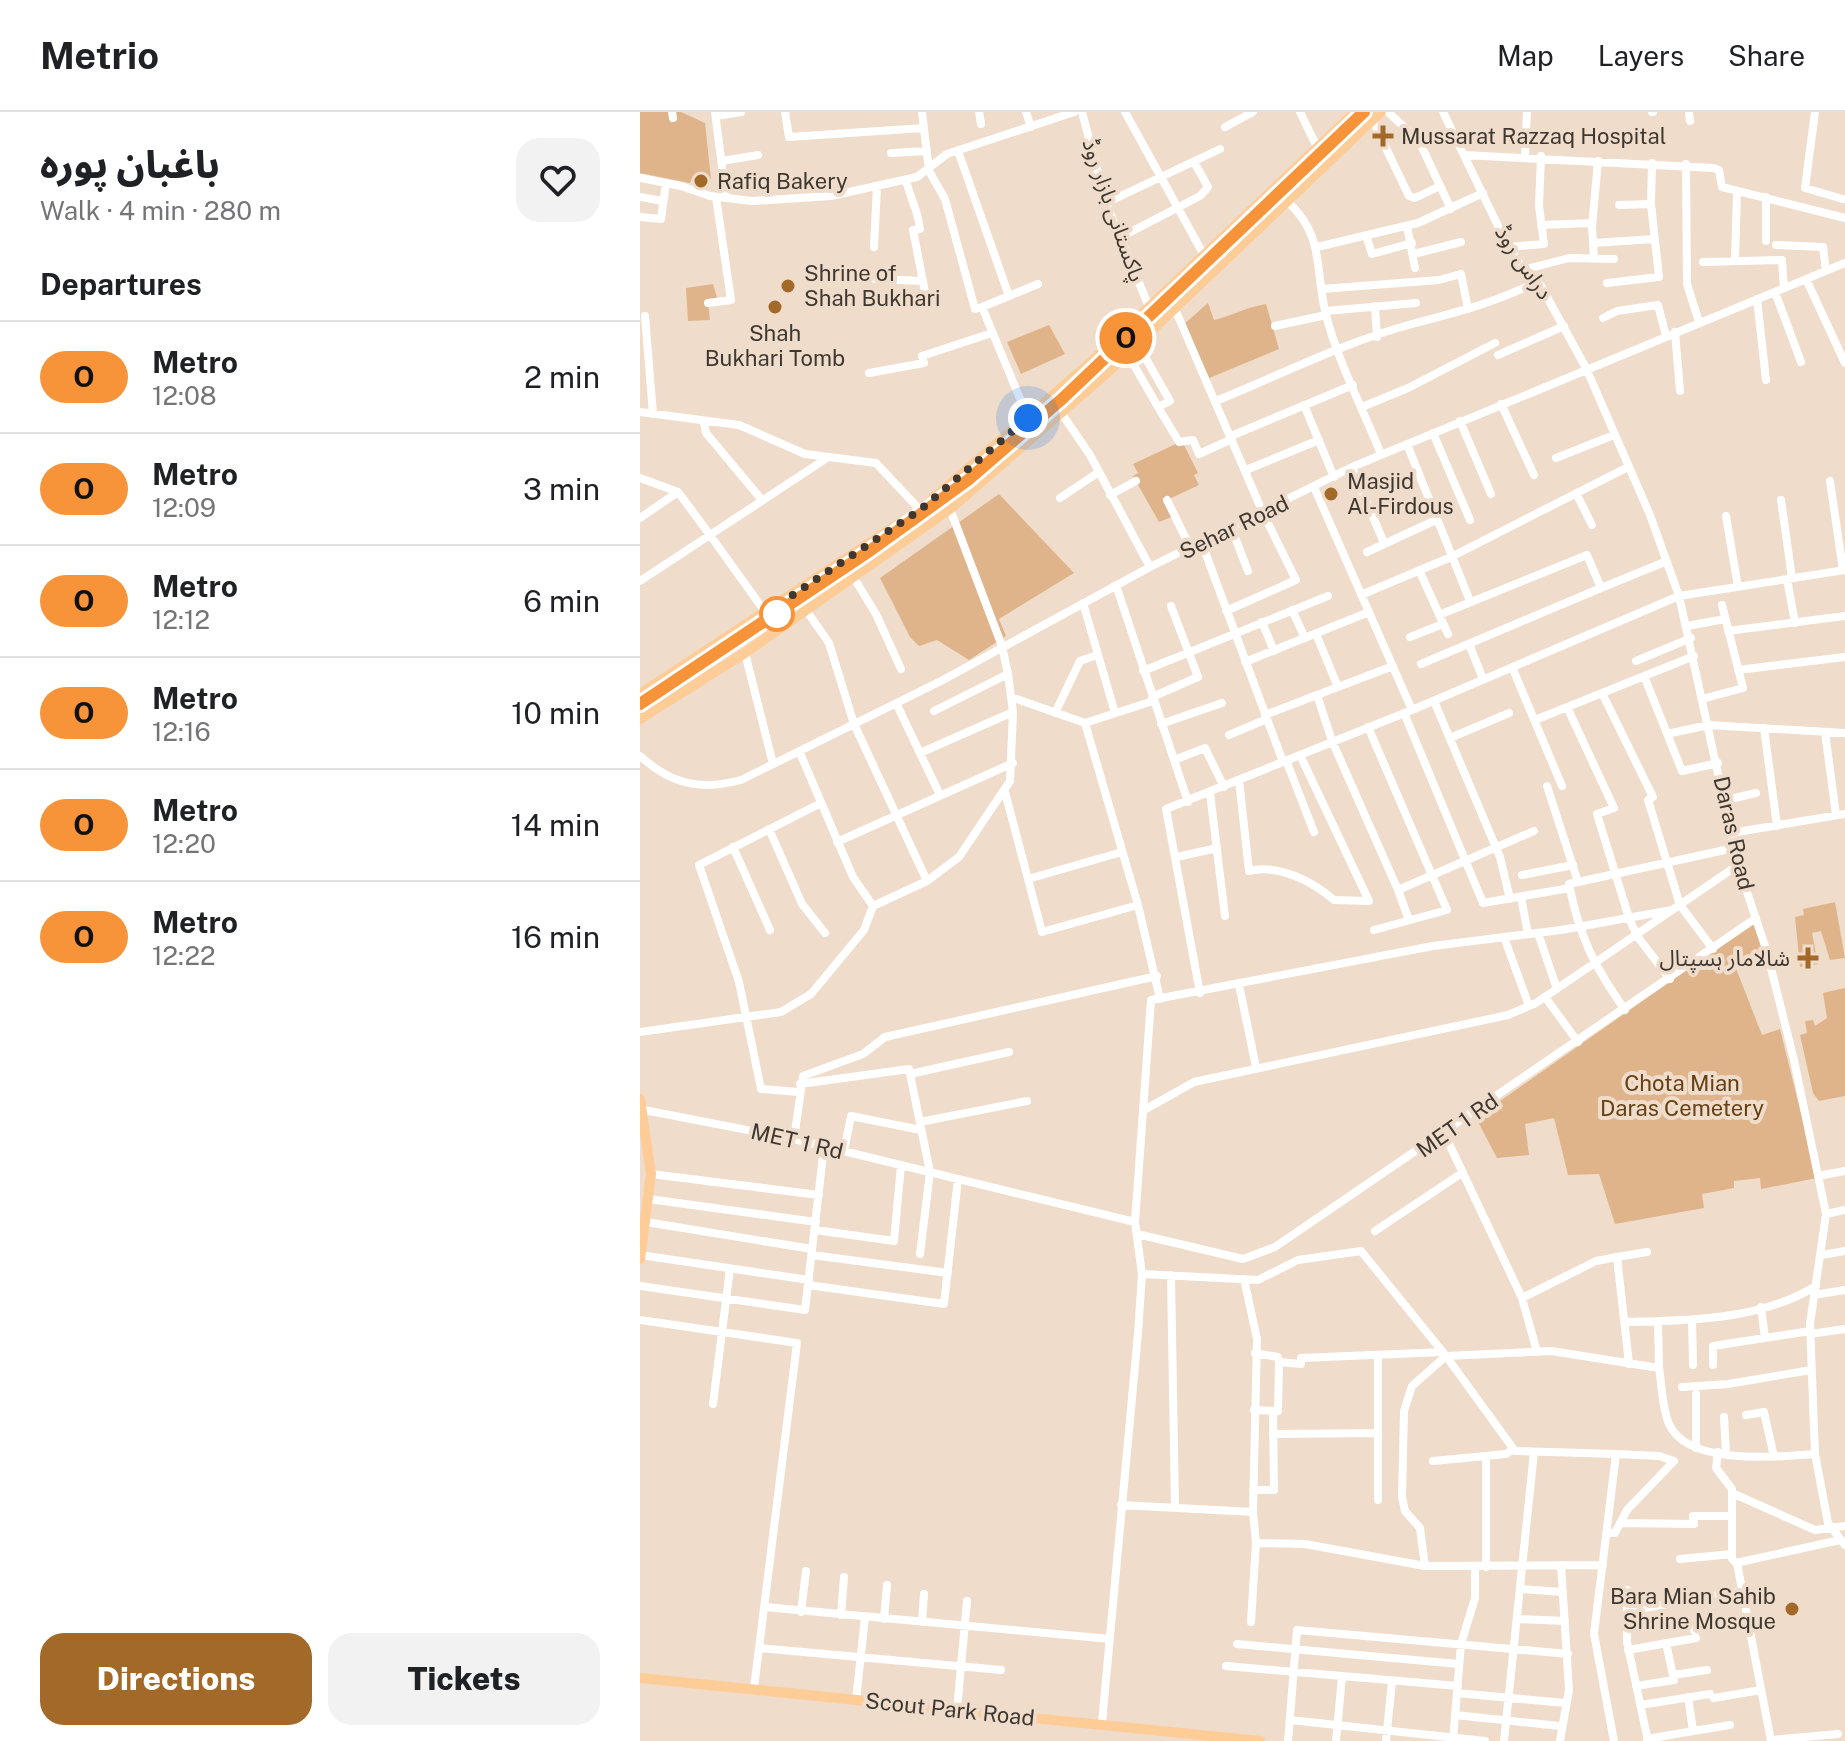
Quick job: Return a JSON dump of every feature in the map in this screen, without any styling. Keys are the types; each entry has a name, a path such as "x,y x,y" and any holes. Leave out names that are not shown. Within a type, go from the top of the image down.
{"main road":[{"path":"640,694 920,510 1028,418 1205,257 1352,113"},
{"path":"640,719 745,653 950,509 1062,414 1376,116"},
{"path":"640,1257 651,1174 642,1105"},
{"name":"Scout Park Road","path":"640,1678 1102,1723 1158,1736 1260,1741"}],"street":[{"path":"726,198 715,114 741,112"},
{"path":"785,112 789,137 924,128"},
{"path":"922,112 929,171 945,199 975,309 1038,284"},
{"path":"979,112 981,124"},
{"path":"1026,112 1031,127"},
{"path":"640,178 716,197 752,201 831,196 906,180 929,171 947,154 1074,112"},
{"name":"پاکستانی بازار روڈ","path":"1082,112 1106,203 1149,307"},
{"path":"1125,112 1205,257"},
{"path":"1225,127 1253,112"},
{"path":"1300,112 1317,147"},
{"path":"1388,112 1419,141 1451,209"},
{"name":"دراس روڈ","path":"1444,112 1509,247 1523,270 1534,283 1541,286 1586,368"},
{"path":"1525,156 1527,112"},
{"path":"1815,112 1805,188 1843,199"},
{"path":"1376,116 1409,196 1415,198 1440,186"},
{"path":"1106,203 1220,149"},
{"path":"891,153 927,151"},
{"path":"958,151 1009,296"},
{"path":"722,161 758,155"},
{"path":"1464,155 1686,164 1719,170 1719,186 1845,218"},
{"path":"1509,247 1544,244 1541,156"},
{"path":"1594,258 1592,223 1598,161"},
{"path":"1119,238 1180,209 1208,187 1194,162"},
{"path":"1607,283 1659,277 1651,204 1652,163"},
{"path":"1686,164 1687,284 1699,322"},
{"path":"906,180 909,198 918,208 920,229 913,230 925,292"},
{"path":"640,217 661,219 666,183"},
{"path":"874,247 877,186"},
{"path":"1735,261 1737,192"},
{"path":"1317,247 1407,226 1483,193"},
{"path":"640,197 663,201"},
{"path":"708,303 731,300 716,197"},
{"path":"1766,197 1766,241"},
{"path":"1287,201 1304,216 1317,247 1326,313 1381,454"},
{"path":"1619,205 1651,204"},
{"path":"1541,225 1592,223"},
{"path":"1407,226 1415,268"},
{"path":"1366,235 1372,254 1412,243"},
{"path":"1593,243 1655,239"},
{"path":"1414,254 1461,242"},
{"path":"1776,245 1823,247 1826,271"},
{"path":"1523,270 1569,258 1614,259"},
{"path":"1703,262 1782,260 1779,290 1801,362"},
{"name":"Sehar Road","path":"640,756 660,775 700,786 717,787 741,780 800,753 1150,567 1352,467 1845,263"},
{"path":"854,270 875,279 923,281"},
{"path":"1322,289 1439,280 1461,274 1468,309"},
{"path":"1806,279 1844,357"},
{"path":"1216,401 1339,350 1468,309 1534,283"},
{"path":"1757,299 1766,380"},
{"path":"1275,326 1326,313 1416,303"},
{"path":"1603,318 1617,311 1658,305 1671,334 1680,391"},
{"path":"1375,306 1377,337"},
{"path":"982,307 1028,418"},
{"path":"1175,309 1263,513 1296,580 1226,611"},
{"path":"645,316 653,414"},
{"path":"1498,355 1564,326"},
{"path":"869,373 924,363 922,356 951,350 992,333"},
{"path":"1137,343 1170,401 1158,407"},
{"path":"1362,407 1408,388 1495,343"},
{"path":"1127,353 1179,442 1193,440 1199,454 1353,385"},
{"name":"Daras Road","path":"1586,368 1679,596 1691,638 1738,865 1756,918 1794,1060 1826,1214 1810,1333 1811,1370 1815,1454 1837,1537"},
{"path":"1501,404 1534,475"},
{"path":"1304,405 1334,477"},
{"path":"640,412 704,423 739,425 795,451 876,463 920,510"},
{"path":"1062,414 1099,472 1150,567"},
{"path":"1460,421 1491,494"},
{"path":"704,423 706,433 761,499"},
{"path":"1433,433 1470,520"},
{"path":"1556,458 1614,435"},
{"path":"1246,470 1319,440"},
{"path":"1407,444 1470,601"},
{"path":"640,581 828,458"},
{"path":"1352,467 1384,543"},
{"path":"1361,595 1451,557 1628,467"},
{"path":"1060,498 1099,472"},
{"path":"640,478 678,492 778,630"},
{"path":"1110,495 1136,481"},
{"path":"1200,993 1166,809 1408,712 1679,596 1844,570 1830,481"},
{"path":"1314,487 1393,666 1483,903 1669,865 1734,848"},
{"path":"640,518 678,492"},
{"path":"1576,493 1592,525"},
{"path":"1167,500 1190,547"},
{"path":"1781,500 1795,623"},
{"path":"640,1032 781,1012 811,994 864,930 873,906 927,881 959,857 1005,792 1013,763 1013,712 1008,674 1002,646 950,509"},
{"path":"1726,516 1738,587"},
{"path":"1367,552 1436,520"},
{"path":"1231,527 1248,571"},
{"path":"1201,541 1266,717 1314,832"},
{"path":"1410,637 1470,601 1587,555 1601,588"},
{"path":"1421,664 1667,561"},
{"path":"1419,570 1448,634"},
{"path":"854,578 876,614 901,669"},
{"path":"1116,585 1188,802"},
{"path":"1143,671 1328,596"},
{"path":"1083,603 1115,713"},
{"path":"1702,699 1743,688 1722,605"},
{"path":"1011,697 1085,723 1152,699 1198,677 1171,606"},
{"path":"806,610 829,643 854,724 927,881"},
{"path":"1292,610 1305,638"},
{"path":"1245,662 1369,612"},
{"path":"1728,631 1845,616"},
{"path":"1687,626 1725,619"},
{"path":"1262,622 1274,651"},
{"path":"1316,634 1338,687"},
{"path":"1636,661 1691,638"},
{"path":"1469,644 1483,679"},
{"path":"745,653 773,764"},
{"path":"1055,713 1080,661 1097,655"},
{"path":"1535,720 1694,656"},
{"path":"1738,670 1845,657"},
{"path":"1229,735 1317,695 1393,666"},
{"path":"1512,667 1562,786"},
{"path":"934,711 1008,674"},
{"path":"1644,676 1682,771 1718,763"},
{"path":"1602,693 1653,797 1648,800 1669,865 1676,908 1713,949"},
{"path":"1317,695 1332,741 1409,920"},
{"path":"1434,701 1497,849 1510,899"},
{"path":"896,703 940,795"},
{"path":"1161,724 1222,703"},
{"path":"1567,707 1614,808 1597,814 1613,875 1629,918 1637,936 1670,979"},
{"path":"920,753 1013,712"},
{"path":"1450,738 1509,713"},
{"path":"1085,723 1138,905 1160,999"},
{"path":"1667,734 1708,725 1845,733"},
{"path":"1368,727 1447,910 1374,930"},
{"path":"1764,728 1777,826"},
{"path":"1731,833 1841,814 1825,732"},
{"path":"1174,760 1205,748 1224,787"},
{"path":"800,753 853,877 873,906"},
{"path":"1239,780 1249,871 1260,868 1313,882 1334,900 1369,901 1300,755"},
{"path":"837,842 1013,763"},
{"path":"1547,786 1573,865 1578,927 1593,965 1625,1010"},
{"path":"1005,792 1042,932 1138,905"},
{"path":"1210,793 1225,916"},
{"path":"1726,800 1756,793"},
{"path":"821,803 699,865 739,982 761,1089 799,1088 909,1069 930,1172 920,1254"},
{"path":"769,829 802,904 825,933"},
{"path":"1398,890 1534,831"},
{"path":"733,847 770,930"},
{"path":"1177,857 1217,848"},
{"path":"1028,879 1122,852"},
{"path":"1522,875 1573,865"},
{"path":"1146,1109 1194,1082 1508,1015 1545,997 1738,865"},
{"path":"1521,897 1557,989"},
{"path":"1102,1723 1142,1274 1135,1222 1146,1109 1151,1000 1433,946 1578,927 1676,908"},
{"name":"MET 1 Rd","path":"1137,1234 1243,1259 1300,1234 1756,918"},
{"path":"1504,937 1529,1006"},
{"path":"794,1139 803,1076 863,1054 885,1037 1157,976"},
{"path":"1239,985 1256,1067"},
{"path":"1545,997 1578,1042"},
{"path":"910,1074 1009,1052"},
{"path":"844,1151 851,1116 921,1126 1027,1101"},
{"name":"MET 1 Rd","path":"642,1105 1135,1222"},
{"path":"1444,1133 1522,1298 1537,1352"},
{"path":"640,1286 805,1310 824,1147"},
{"path":"649,1199 894,1241 901,1165"},
{"path":"1818,1176 1845,1171"},
{"path":"1375,1231 1462,1173"},
{"path":"651,1174 819,1195"},
{"path":"640,1257 730,1268 944,1304 958,1179"},
{"path":"1826,1214 1845,1210"},
{"path":"646,1222 948,1273"},
{"path":"1142,1274 1258,1280 1298,1260 1361,1251 1444,1354 1513,1449"},
{"path":"1822,1255 1845,1251"},
{"path":"1522,1298 1596,1261 1647,1252"},
{"path":"1617,1257 1629,1364"},
{"path":"713,1404 730,1268"},
{"path":"1171,1275 1175,1508"},
{"path":"1244,1279 1249,1309 1256,1322 1253,1490 1256,1543 1251,1622"},
{"path":"1625,1322 1692,1320 1761,1307 1815,1290 1845,1290"},
{"path":"1761,1307 1765,1338"},
{"path":"640,1320 797,1343 754,1688"},
{"path":"1692,1320 1693,1365"},
{"path":"1658,1321 1659,1368 1669,1426 1696,1448 1722,1453 1774,1457 1815,1454"},
{"path":"1713,1365 1713,1346 1845,1329"},
{"path":"1279,1362 1301,1364 1301,1358 1537,1352 1659,1368"},
{"path":"1254,1410 1278,1411 1279,1362 1278,1357 1255,1353"},
{"path":"1425,1566 1420,1528 1405,1511 1402,1497 1404,1411 1412,1386 1444,1354"},
{"path":"1378,1356 1378,1500"},
{"path":"1682,1387 1728,1384 1811,1370"},
{"path":"1696,1394 1696,1448"},
{"path":"1253,1490 1274,1490 1273,1411"},
{"path":"1746,1415 1764,1412 1774,1457"},
{"path":"1724,1417 1722,1453 1716,1468 1732,1493 1735,1558 1771,1740 1838,1734"},
{"path":"1273,1434 1378,1433"},
{"path":"1433,1461 1486,1457 1506,1454 1513,1449 1659,1456 1674,1461 1627,1510 1615,1533 1607,1533"},
{"path":"1504,1741 1534,1452"},
{"path":"1614,1741 1594,1634 1616,1454"},
{"path":"1486,1457 1486,1567"},
{"path":"1732,1493 1837,1537"},
{"path":"1121,1505 1253,1512"},
{"path":"1620,1523 1694,1524 1693,1516 1732,1516"},
{"path":"1680,1559 1792,1553 1837,1537 1845,1526"},
{"path":"1256,1543 1305,1544 1425,1566 1603,1565"},
{"path":"1560,1741 1560,1726 1569,1690 1561,1565"},
{"path":"1454,1739 1461,1644 1475,1598 1475,1567"},
{"path":"801,1612 806,1571"},
{"path":"841,1615 844,1577"},
{"path":"884,1619 887,1585"},
{"path":"1521,1589 1563,1592"},
{"path":"1627,1590 1628,1650 1648,1740 1730,1725"},
{"path":"1627,1611 1743,1591"},
{"path":"922,1622 924,1594"},
{"path":"957,1710 967,1601"},
{"path":"765,1607 1110,1639"},
{"path":"856,1700 865,1617"},
{"path":"1518,1619 1565,1621"},
{"path":"1628,1650 1748,1621"},
{"path":"1288,1741 1297,1630 1568,1654"},
{"path":"1636,1686 1674,1680 1666,1643"},
{"path":"1237,1644 1459,1664"},
{"path":"759,1648 1001,1670"},
{"path":"1226,1666 1392,1681 1565,1703"},
{"path":"1673,1675 1707,1670"},
{"path":"1336,1741 1342,1677"},
{"path":"1386,1741 1392,1681"},
{"path":"1640,1705 1761,1690"},
{"path":"1688,1697 1693,1731"},
{"path":"1455,1715 1560,1726"},
{"path":"1290,1720 1485,1741"}],"green space":[{"path":"640,112 681,112 705,123 711,179 693,176 690,183 640,173"},
{"path":"713,284 718,301 708,303 710,320 688,321 686,288"},
{"path":"1208,303 1214,320 1266,304 1279,349 1207,379 1183,325"},
{"path":"1049,325 1065,354 1021,374 1007,342"},
{"path":"1182,441 1198,473 1194,475 1199,485 1167,500 1174,516 1159,522 1133,476 1138,473 1133,464"},
{"path":"999,494 1074,573 999,619 1006,636 969,660 937,640 919,646 910,637 880,578"},
{"path":"1835,902 1845,958 1830,960 1821,931 1812,933 1818,964 1800,967 1795,917 1804,915 1803,909"},
{"name":"Chota Mian Daras Cemetery","path":"1755,922 1764,954 1735,966 1762,1035 1780,1029 1817,1178 1761,1189 1760,1178 1734,1181 1734,1188 1702,1194 1704,1208 1615,1224 1599,1174 1568,1175 1554,1118 1525,1124 1529,1155 1497,1158 1476,1118"},
{"path":"1845,988 1845,1096 1819,1101 1813,1093 1800,1035 1807,1033 1805,1021 1813,1020 1815,1026 1827,1018 1823,993"}],"railway":[{"path":"640,711 781,619 971,485 1066,404 1373,112"}],"metro line":[{"name":"O","path":"640,704 934,507 968,480 1062,399 1364,112"}],"place":[{"name":"Mussarat Razzaq Hospital","path":"1383,136"},
{"name":"Rafiq Bakery","path":"701,181"},
{"name":"Shrine of Shah Bukhari","path":"788,286"},
{"name":"Shah Bukhari Tomb","path":"775,307"},
{"name":"Masjid Al-Firdous","path":"1331,494"},
{"name":"شالامار ہسپتال","path":"1808,958"},
{"name":"Bara Mian Sahib Shrine Mosque","path":"1792,1609"}],"route":[{"path":"777,614 766,613 920,510 1028,418"}]}
